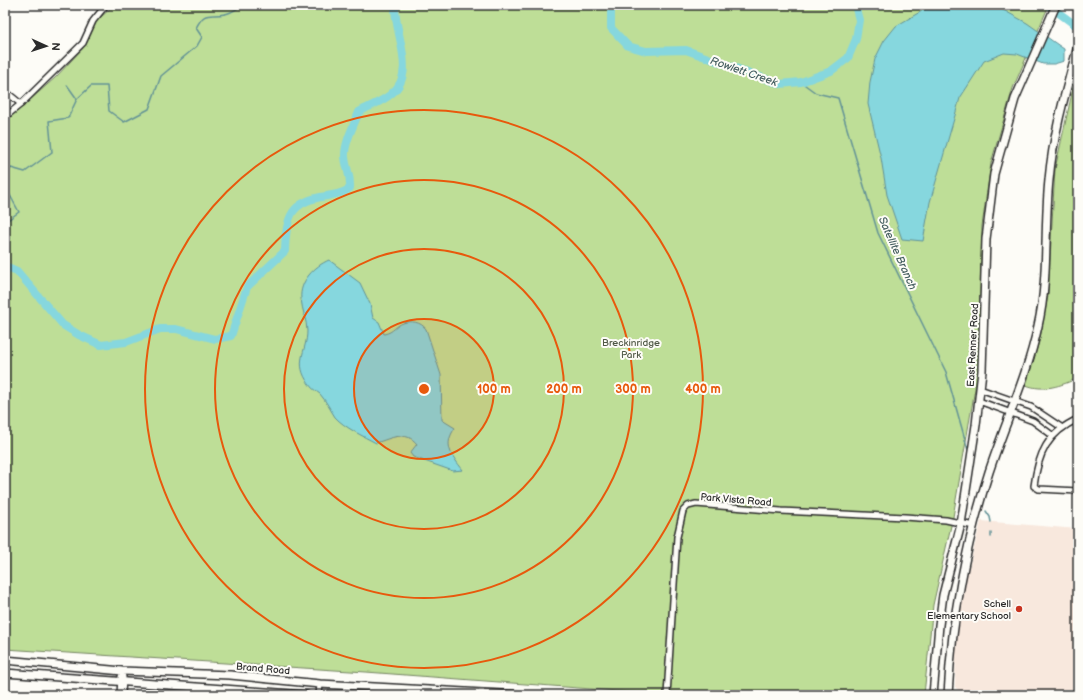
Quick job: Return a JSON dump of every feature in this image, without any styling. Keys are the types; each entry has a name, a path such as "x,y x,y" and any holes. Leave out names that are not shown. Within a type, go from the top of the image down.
{"main road":[{"name":"East Renner Road","path":"933,695 939,625 944,595 961,524 971,464 979,401 984,328 986,246 991,193 1000,148 1015,99 1056,5"},
{"path":"948,695 954,625 961,578 990,471 1016,401 1035,343 1046,262 1051,161 1063,103 1078,46"},
{"name":"Brand Road","path":"5,660 122,671 230,675 320,684 520,695"},
{"path":"121,695 122,671"},
{"path":"5,673 306,695"},
{"path":"949,679 954,695"}],"street":[{"path":"5,117 21,104 83,43 93,21 103,6"},
{"path":"5,91 21,104"},
{"path":"980,389 1031,407 1045,415 1061,428"},
{"path":"979,401 1012,412 1039,424 1052,436"},
{"path":"1039,424 1045,415"},
{"path":"1078,419 1061,428 1052,436 1042,452 1036,468 1034,486 1039,489 1078,491"},
{"name":"Park Vista Road","path":"667,695 677,542 683,511 688,506 696,504 781,511 905,517 946,520 974,526"},
{"path":"320,684 320,695"}],"shaded area":[{"name":"Schell Elementary School","path":"981,521 1078,529 1077,690 1004,695 963,695 955,687 956,637 965,582"}],"green space":[{"name":"Breckinridge Park","path":"122,5 1049,5 1013,88 991,163 982,226 978,371 953,517 933,605 924,695 671,695 366,672 5,649 5,122 56,77 84,47 93,24 111,8"},
{"path":"1078,66 1078,378 1059,386 1039,388 1026,385 1040,338 1048,295 1055,169"}],"water":[{"path":"932,5 994,5 1027,23 1064,49 1064,61 1054,64 1043,64 1017,54 1004,53 984,61 960,98 930,202 923,241 902,239 887,195 881,158 868,104 870,82 875,59 884,41 896,26"},
{"path":"329,260 360,283 370,304 373,318 379,322 384,334 406,322 419,323 426,329 441,375 442,420 455,428 451,434 449,445 452,455 463,470 453,471 413,457 410,453 417,444 408,437 398,436 376,443 360,435 344,425 335,417 320,394 310,385 304,376 301,363 307,331 301,292 305,280 313,270"}],"waterway":[{"path":"5,176 11,168 25,172 52,152 49,121 68,118 77,99 91,86 107,86 109,111 124,122 149,109 161,76 197,46 202,37 196,28 199,22 205,16 227,13 243,5"},
{"name":"Rowlett Creek","path":"5,266 17,271 63,325 79,335 101,345 126,342 160,329 176,329 215,339 231,336 247,287 285,251 287,229 292,213 305,202 315,198 339,194 350,188 350,179 345,152 359,112 380,102 391,94 399,85 403,75 403,52 395,5"},
{"name":"Rowlett Creek","path":"611,5 611,28 628,46 646,51 686,50 780,84 801,82 831,71 848,58 856,39 859,20 855,5"},
{"name":"Rowlett Creek","path":"1048,5 1078,27"},
{"name":"Satellite Branch","path":"801,82 816,93 838,98 878,233 946,372 968,450"},
{"path":"67,85 77,99"},
{"path":"5,181 5,186 19,212 5,222"},
{"path":"5,224 9,238 5,244"},
{"name":"Satellite Branch","path":"986,511 991,522"}],"place":[{"name":"Schell Elementary School","path":"1019,609"}]}
